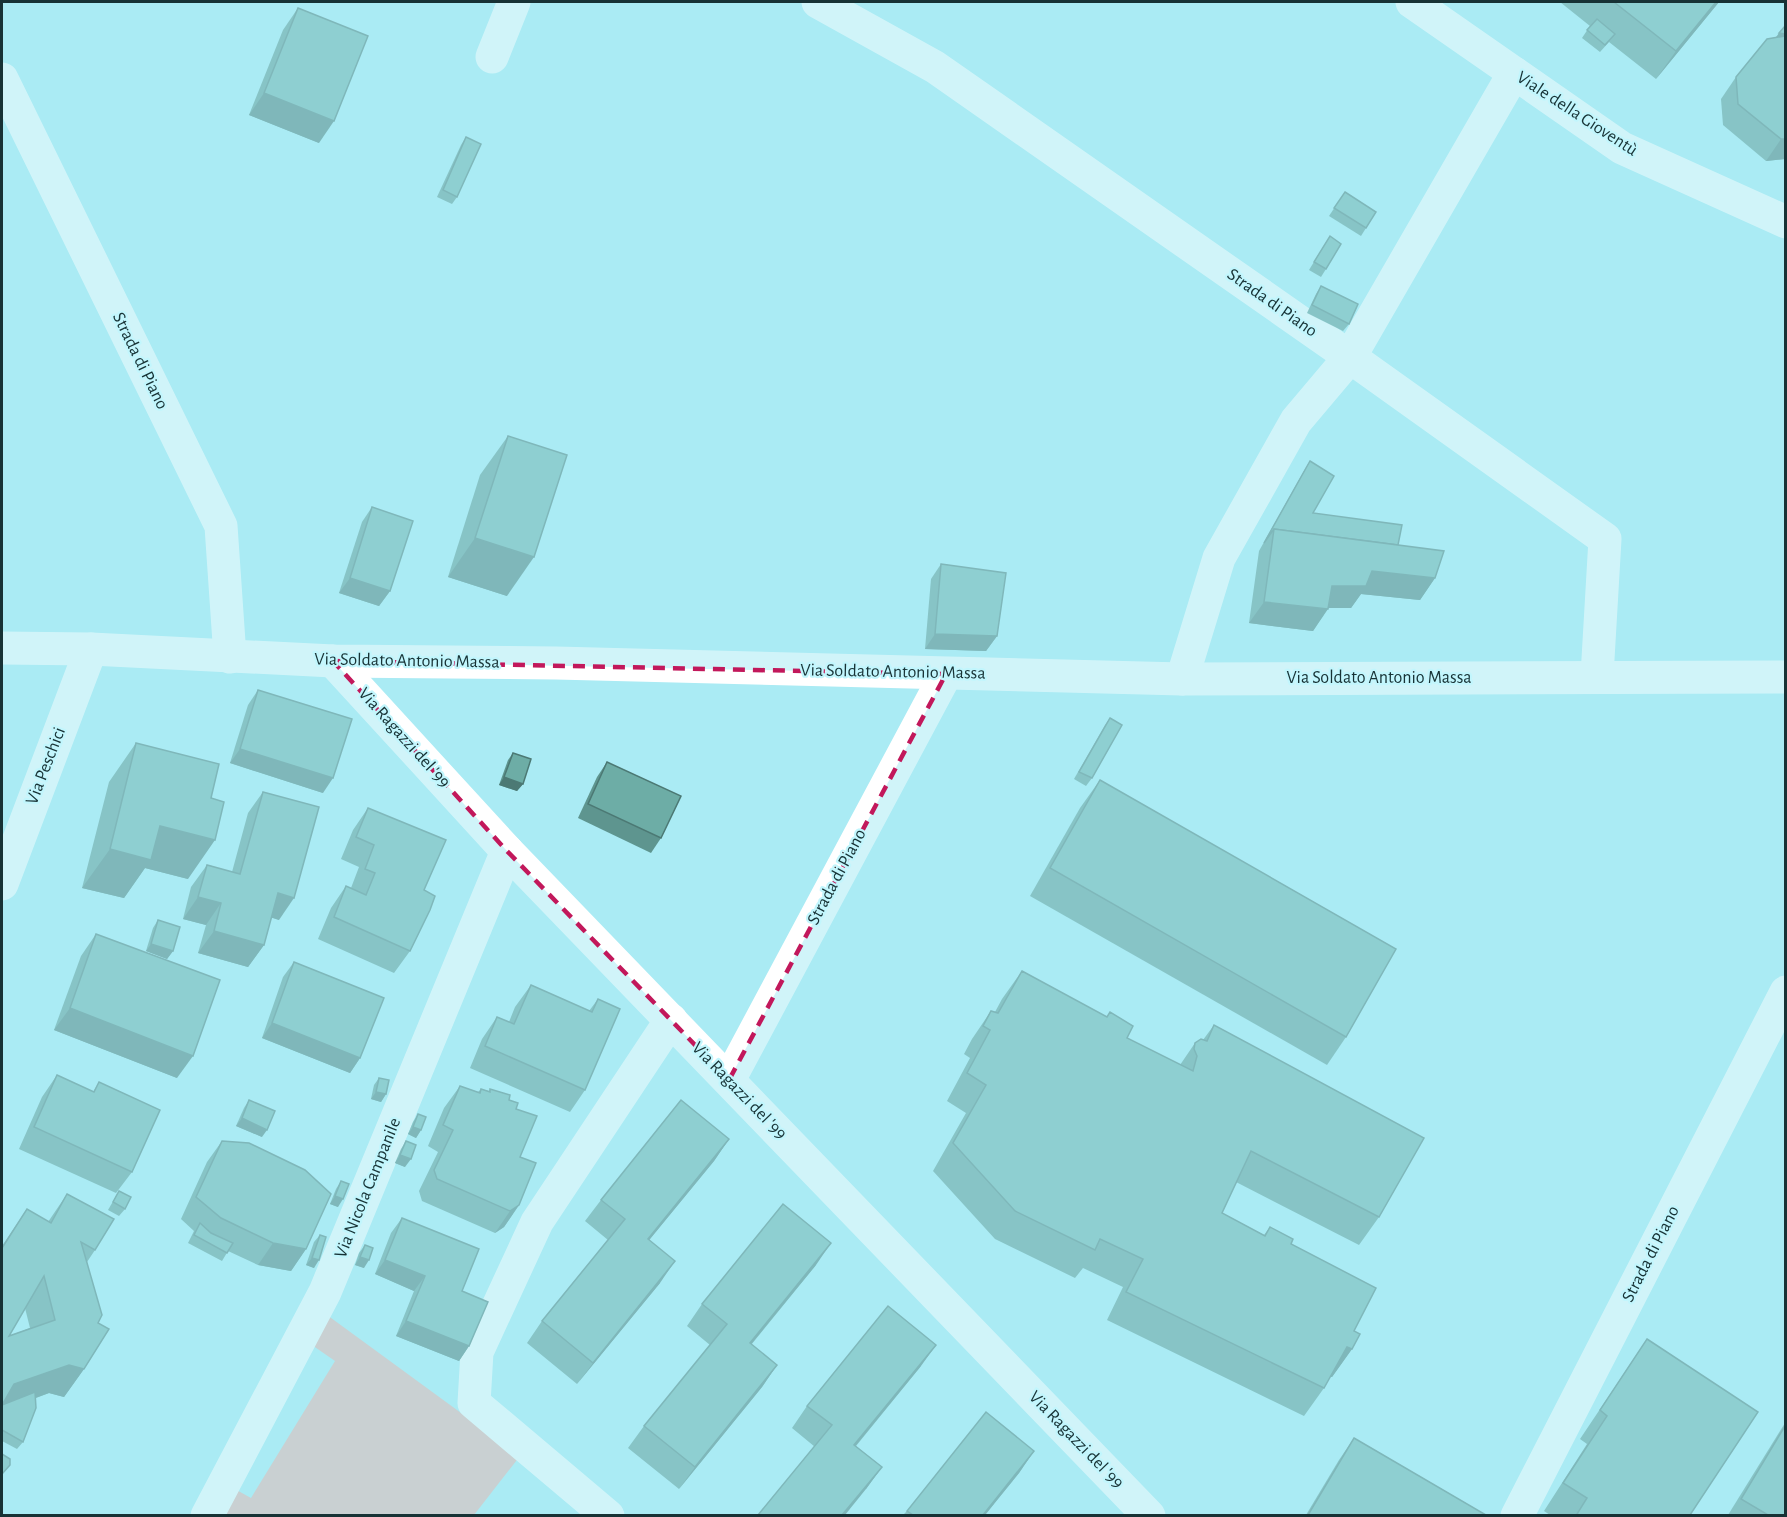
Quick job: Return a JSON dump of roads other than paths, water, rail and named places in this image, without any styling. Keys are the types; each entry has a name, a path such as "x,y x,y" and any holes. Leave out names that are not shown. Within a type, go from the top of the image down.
{"street":[{"path":"492,57 514,2"},
{"name":"Strada di Piano","path":"818,2 935,67 1350,357 1605,539 1597,676"},
{"name":"Viale della Gioventù","path":"1412,2 1622,148 1785,222"},
{"path":"1182,679 1219,558 1296,421 1350,357 1514,73"},
{"name":"Strada di Piano","path":"2,79 221,526 230,657"},
{"name":"Via Soldato Antonio Massa","path":"2,648 91,649 333,661 556,663 1182,679 1785,677"},
{"name":"Via Peschici","path":"2,884 91,649"},
{"name":"Via Ragazzi del '99","path":"333,661 507,850 1149,1515"},
{"name":"Strada di Piano","path":"729,1080 946,674"},
{"name":"Via Nicola Campanile","path":"207,1515 325,1292 507,850"},
{"name":"Strada di Piano","path":"1517,1515 1785,992"},
{"path":"608,1515 474,1403 477,1352 537,1222 671,1020"}]}
